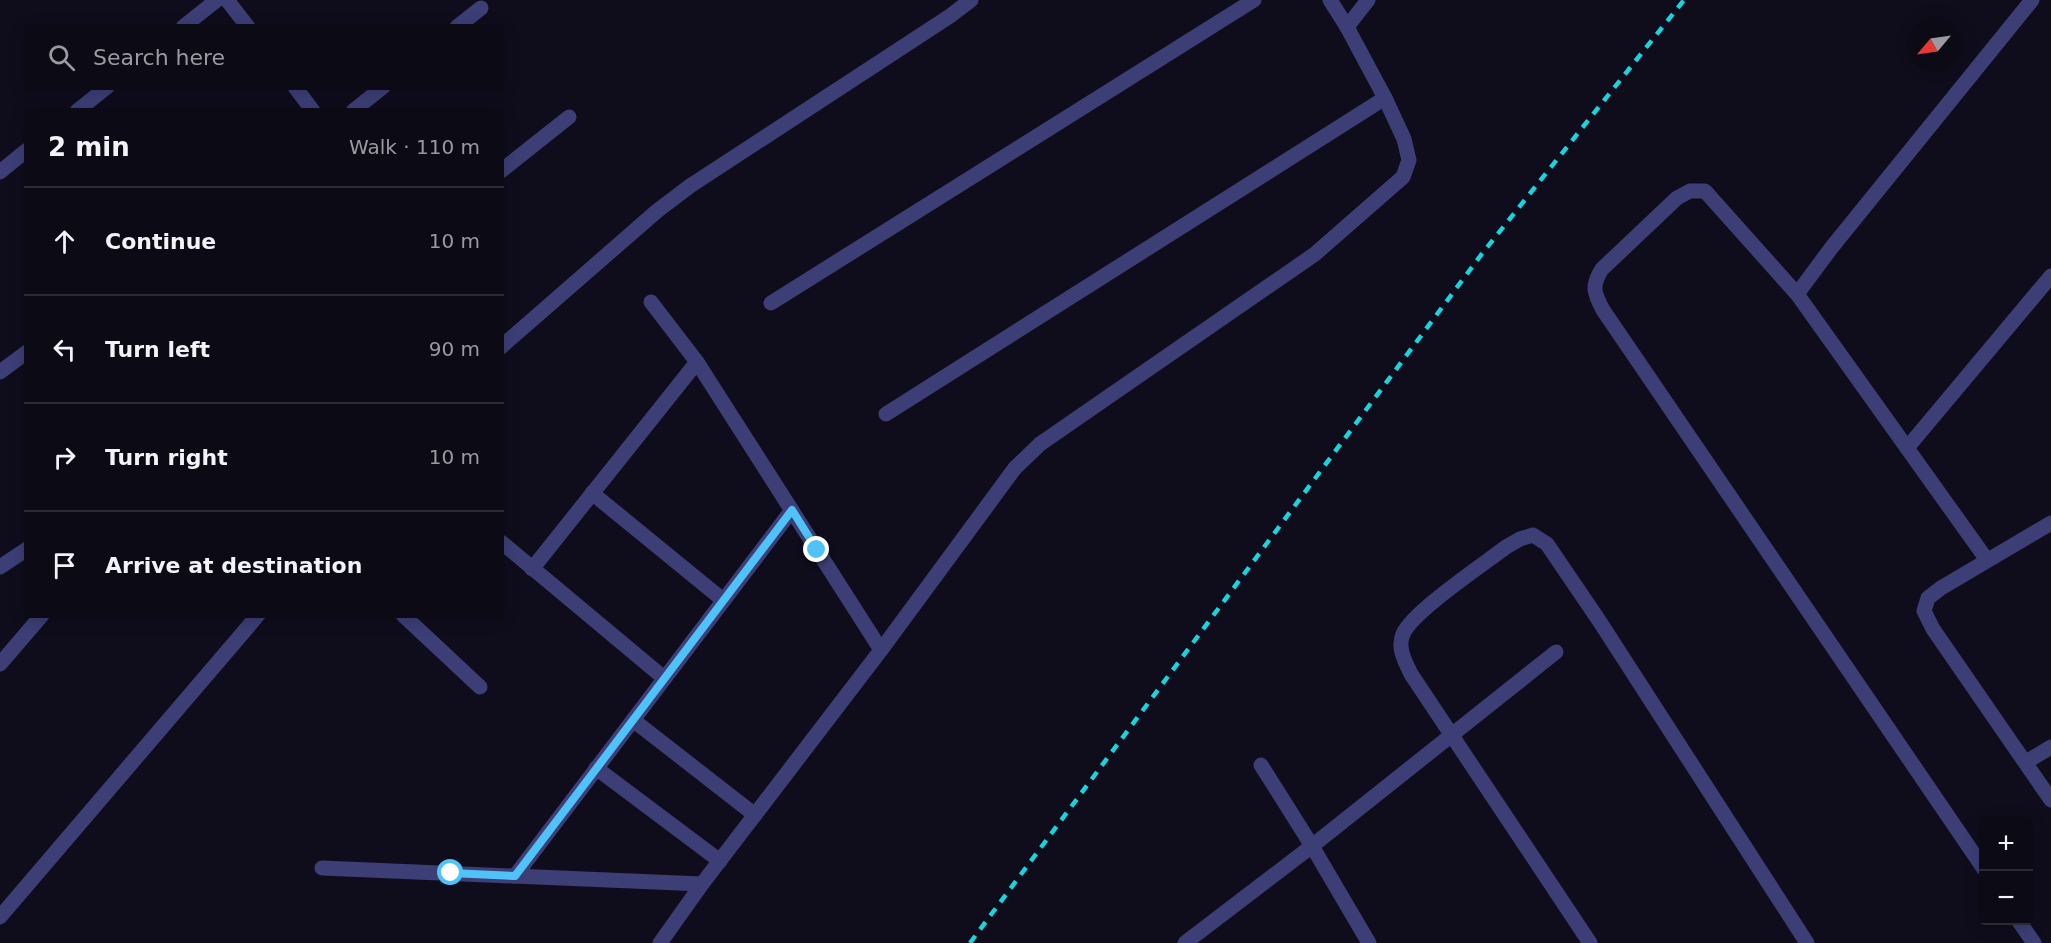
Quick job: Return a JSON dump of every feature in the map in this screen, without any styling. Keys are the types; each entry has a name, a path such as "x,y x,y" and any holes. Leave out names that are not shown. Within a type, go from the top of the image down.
{"street":[{"path":"187,24 217,0"},
{"path":"227,0 246,24"},
{"path":"504,344 657,211 690,186 971,0"},
{"path":"771,303 1254,0"},
{"path":"660,943 1015,468 1040,444 1315,254 1403,177 1408,160 1404,139 1385,98 1330,0"},
{"path":"1347,27 1368,0"},
{"path":"1797,294 1832,247 2032,0"},
{"path":"462,24 481,8"},
{"path":"81,108 103,90"},
{"path":"297,90 311,108"},
{"path":"357,108 379,90"},
{"path":"886,414 1385,98"},
{"path":"504,169 569,117"},
{"path":"2,167 24,153"},
{"path":"1979,863 1603,310 1595,294 1595,279 1602,269 1677,198 1690,191 1705,191 1797,294 1987,560"},
{"path":"1907,448 2051,276"},
{"path":"651,302 697,362 881,650"},
{"path":"0,372 24,354"},
{"path":"532,569 697,362"},
{"path":"592,493 723,600"},
{"path":"515,876 792,510"},
{"path":"2051,523 1941,588 1928,598 1924,611 1933,629 2051,800"},
{"path":"1590,943 1411,674 1400,652 1402,635 1414,618 1506,547 1520,539 1533,536 1547,544 1600,622 1807,943"},
{"path":"504,545 664,678"},
{"path":"0,567 24,551"},
{"path":"0,664 39,618"},
{"path":"0,917 255,618"},
{"path":"406,618 480,687"},
{"path":"1185,943 1312,846 1556,652"},
{"path":"633,720 755,815"},
{"path":"2026,762 2051,747"},
{"path":"1261,765 1369,943"},
{"path":"596,768 720,861"},
{"path":"322,868 702,884"},
{"path":"2021,925 2034,943"}],"railway":[{"path":"970,943 1481,255 1684,0"}],"route":[{"path":"451,873 515,876 792,510 817,550"}]}
